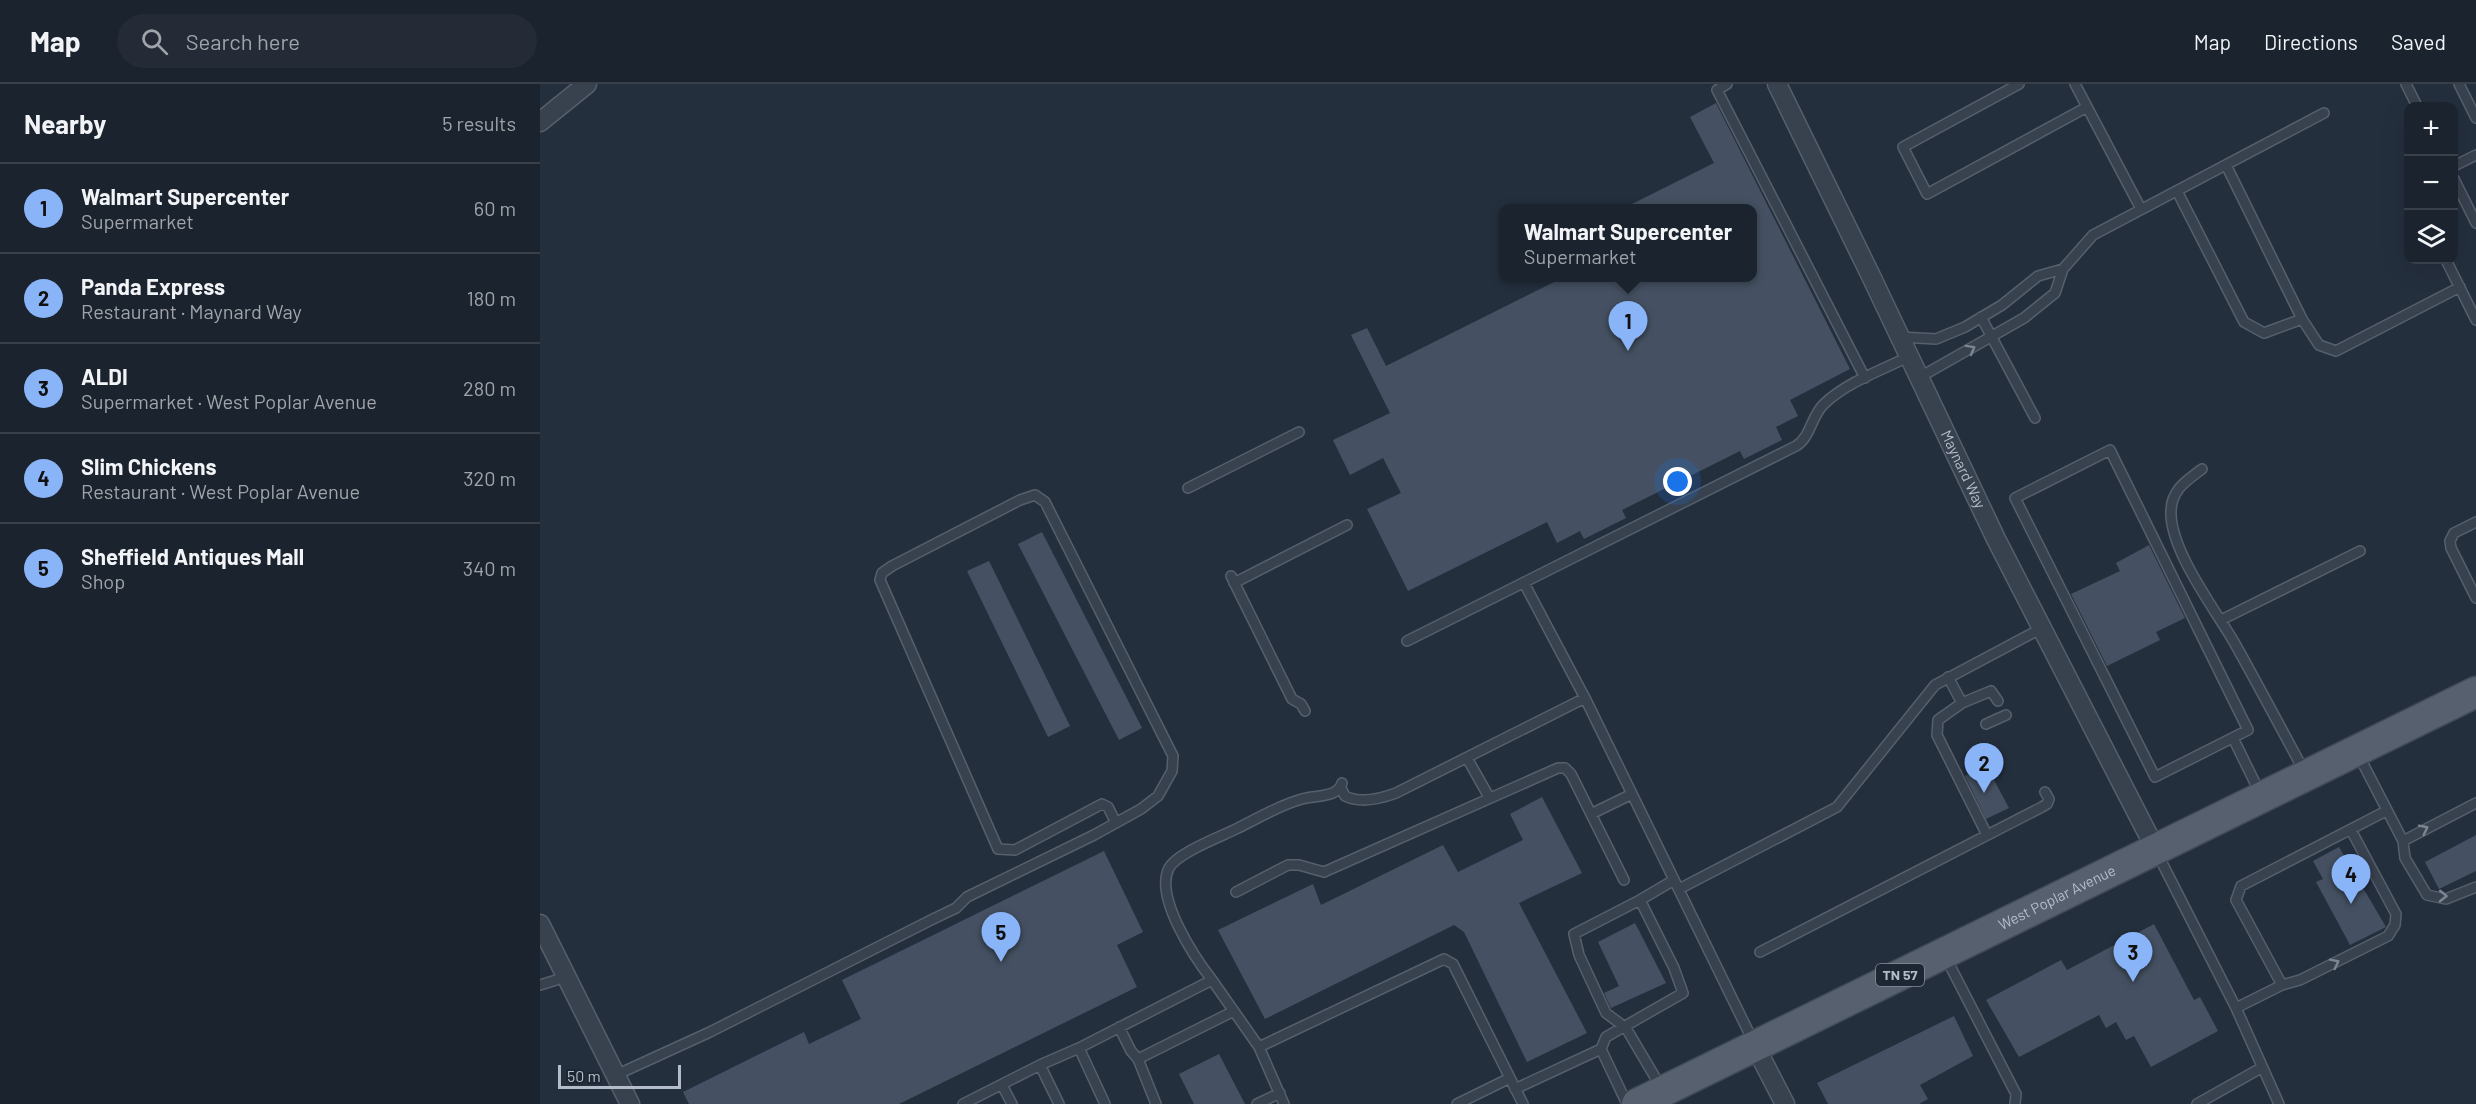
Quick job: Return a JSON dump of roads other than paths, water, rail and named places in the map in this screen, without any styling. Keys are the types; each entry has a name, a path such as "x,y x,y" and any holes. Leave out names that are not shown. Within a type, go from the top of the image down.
{"main road":[{"name":"West Poplar Avenue","path":"1644,1101 2476,692"}],"street":[{"path":"540,122 587,84"},
{"name":"Maynard Way","path":"1777,84 1910,356 1996,539 2156,850"},
{"path":"540,924 630,1104"},
{"path":"1755,1046 1785,1104"}],"lane":[{"path":"1727,84 1717,90 1865,378"},
{"path":"2019,84 1902,147 1927,194 2087,108"},
{"path":"2075,84 2141,209"},
{"path":"2406,84 2415,102"},
{"path":"2459,84 2476,118"},
{"path":"1920,377 2024,318 2055,292 2063,269 2093,235 2324,113"},
{"path":"2458,164 2476,155"},
{"path":"2226,165 2302,319 2319,345 2336,351 2460,287"},
{"path":"2458,187 2476,223"},
{"path":"2177,191 2244,322 2264,333 2302,319"},
{"path":"2448,264 2476,320"},
{"path":"1900,337 1936,339 1965,327 2002,305 2038,276 2063,269"},
{"path":"1981,317 2035,418"},
{"path":"1407,641 1801,443 1825,402 1865,378 1910,356"},
{"path":"1188,488 1299,432"},
{"path":"2110,450 2248,730 2233,738 2155,777 2015,498 2110,450"},
{"path":"2202,470 2179,486 2171,509 2172,528 2182,555 2221,620 2306,776"},
{"path":"616,1075 710,1032 956,908 967,897 1116,823 1158,796 1172,771 1173,756 1045,502 1035,495 1020,500 892,566 882,573 880,580 998,849 1016,850 1102,804 1108,807 1116,823"},
{"path":"2476,522 2454,533 2450,541 2451,548 2476,598"},
{"path":"1305,711 1301,704 1292,699 1232,580 1347,525"},
{"path":"2221,620 2360,551"},
{"path":"1524,583 1632,794 1755,1046"},
{"path":"1679,889 1838,807 1924,697 1948,676 2042,628"},
{"path":"1948,676 1962,703"},
{"path":"1987,835 1937,735 1938,720 1962,703 1991,691 1998,701"},
{"path":"1284,1104 1260,1047 1197,961 1171,908 1166,893 1169,867 1186,854 1301,799 1340,790 1361,800 1384,798 1584,698"},
{"path":"1986,724 2006,715"},
{"path":"2233,738 2262,797"},
{"path":"2357,751 2386,812 2403,841 2405,858 2427,895 2446,899 2476,887"},
{"path":"1467,758 1490,797"},
{"path":"1236,892 1288,865 1299,865 1324,872 1558,768 1565,768 1571,774 1624,880"},
{"path":"1760,952 2047,804 2049,799 2045,792"},
{"path":"1591,814 1632,794"},
{"path":"2403,841 2476,803"},
{"path":"2282,985 2236,900 2241,886 2386,812"},
{"path":"2236,1008 2282,985 2300,980 2388,936 2395,925 2396,914 2351,830"},
{"path":"2156,850 2236,1008 2279,1104"},
{"path":"1644,1101 1626,1028 1606,1013 1601,1004 1579,955 1574,933 1674,880"},
{"path":"1515,1089 1601,1049 1606,1037 1626,1028 1683,993 1674,968 1640,900"},
{"path":"1944,954 2016,1094 2015,1104"},
{"path":"1260,1047 1444,959 1453,964 1522,1104"},
{"path":"540,985 566,977"},
{"path":"966,1103 1212,980"},
{"path":"1138,1059 1234,1011"},
{"path":"1119,1027 1131,1051 1138,1059 1155,1104"},
{"path":"1079,1048 1105,1104"},
{"path":"1601,1049 1644,1101"},
{"path":"1040,1065 1059,1104"},
{"path":"2197,1104 2216,1100 2261,1068"},
{"path":"1457,1104 1510,1078"},
{"path":"1002,1084 1012,1104"},
{"path":"1257,1104 1280,1094"}],"place":[{"name":"Walmart Supercenter","path":"1628,351"},
{"name":"Panda Express","path":"1984,793"},
{"name":"Slim Chickens","path":"2351,904"},
{"name":"Sheffield Antiques Mall","path":"1001,962"},
{"name":"ALDI","path":"2133,982"}]}
